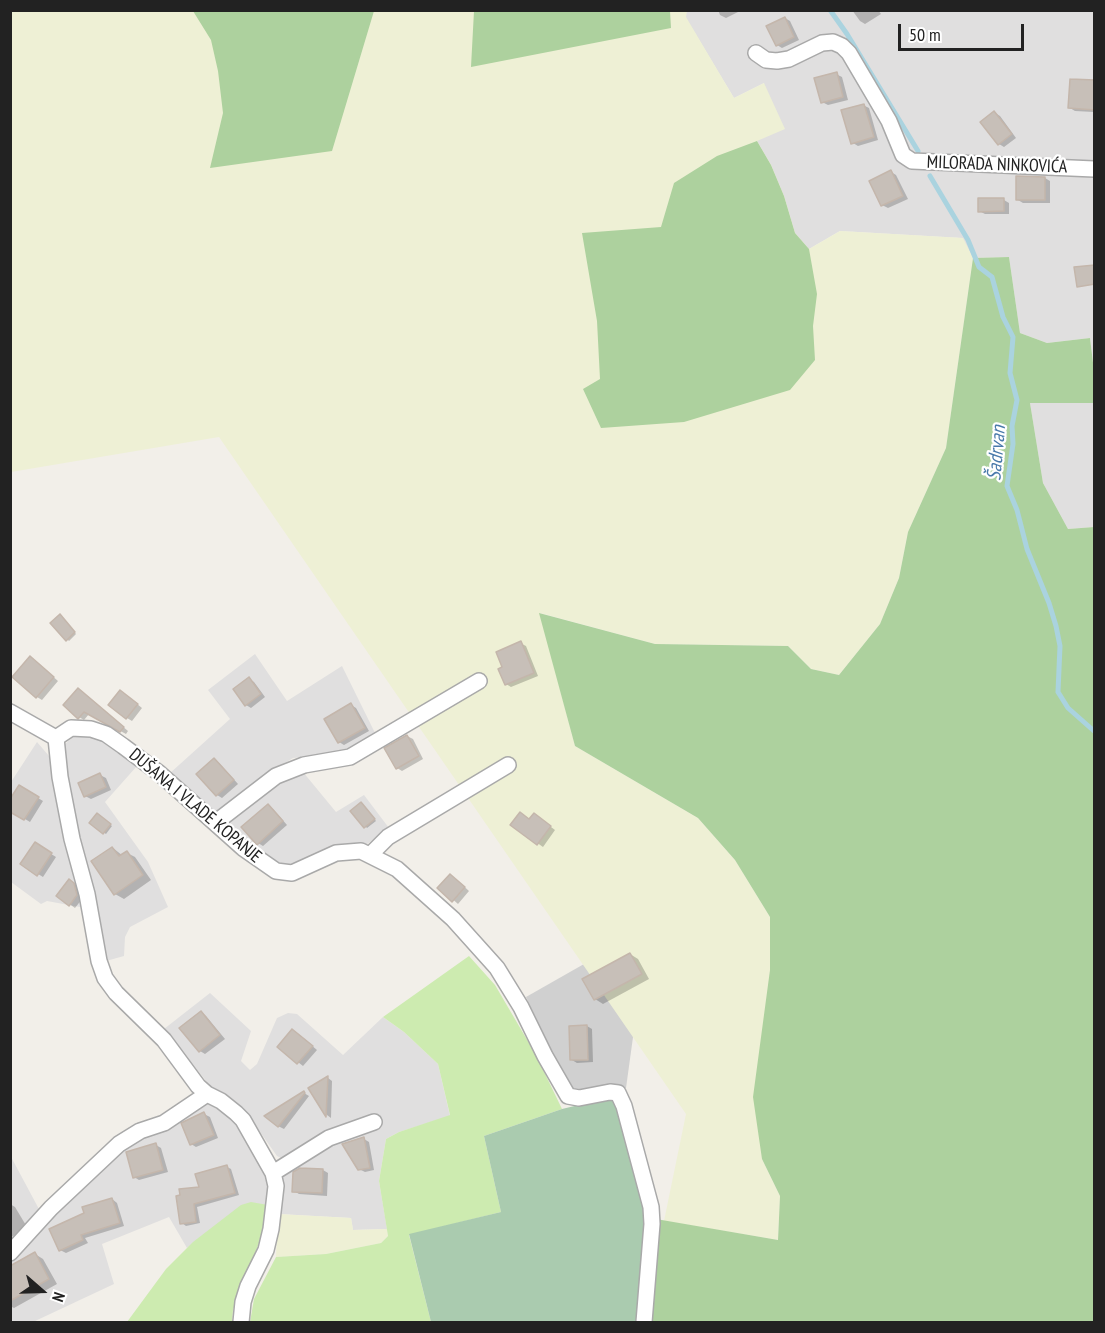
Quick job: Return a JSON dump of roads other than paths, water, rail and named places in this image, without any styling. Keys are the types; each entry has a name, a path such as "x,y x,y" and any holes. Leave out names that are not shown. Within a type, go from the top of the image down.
{"street":[{"name":"MILORADA NINKOVIĆA","path":"756,53 766,60 777,61 789,59 822,43 833,42 842,46 849,53 889,121 903,155 912,161 1095,169"},
{"path":"214,823 276,776 304,765 350,757 479,681"},
{"path":"10,712 56,738 60,777 72,839 87,894 99,961 105,978 116,993 164,1040 198,1086 221,1101 243,1120 273,1173 276,1186 271,1229 266,1250 248,1286 243,1302 241,1323"},
{"name":"DUŠANA I VLADE KOPANJE","path":"56,738 71,728 91,729 106,734 159,773 267,867 284,873 292,873 336,853 361,851 397,869 427,893 497,968 521,1007 568,1096 579,1098 610,1092 618,1093 624,1106 651,1207 652,1224 644,1323"},
{"path":"370,855 388,837 508,765"},
{"path":"10,1253 51,1208 118,1144 140,1131 164,1123 207,1094"},
{"path":"273,1173 329,1138 374,1122"}],"waterway":[{"path":"830,10 918,151"},
{"name":"Šadrvan","path":"930,176 968,240 979,267 992,277 1003,317 1013,337 1010,373 1017,400 1012,426 1013,444 1007,486 1017,510 1027,549 1056,626 1060,646 1058,692 1068,708 1094,731"}]}
